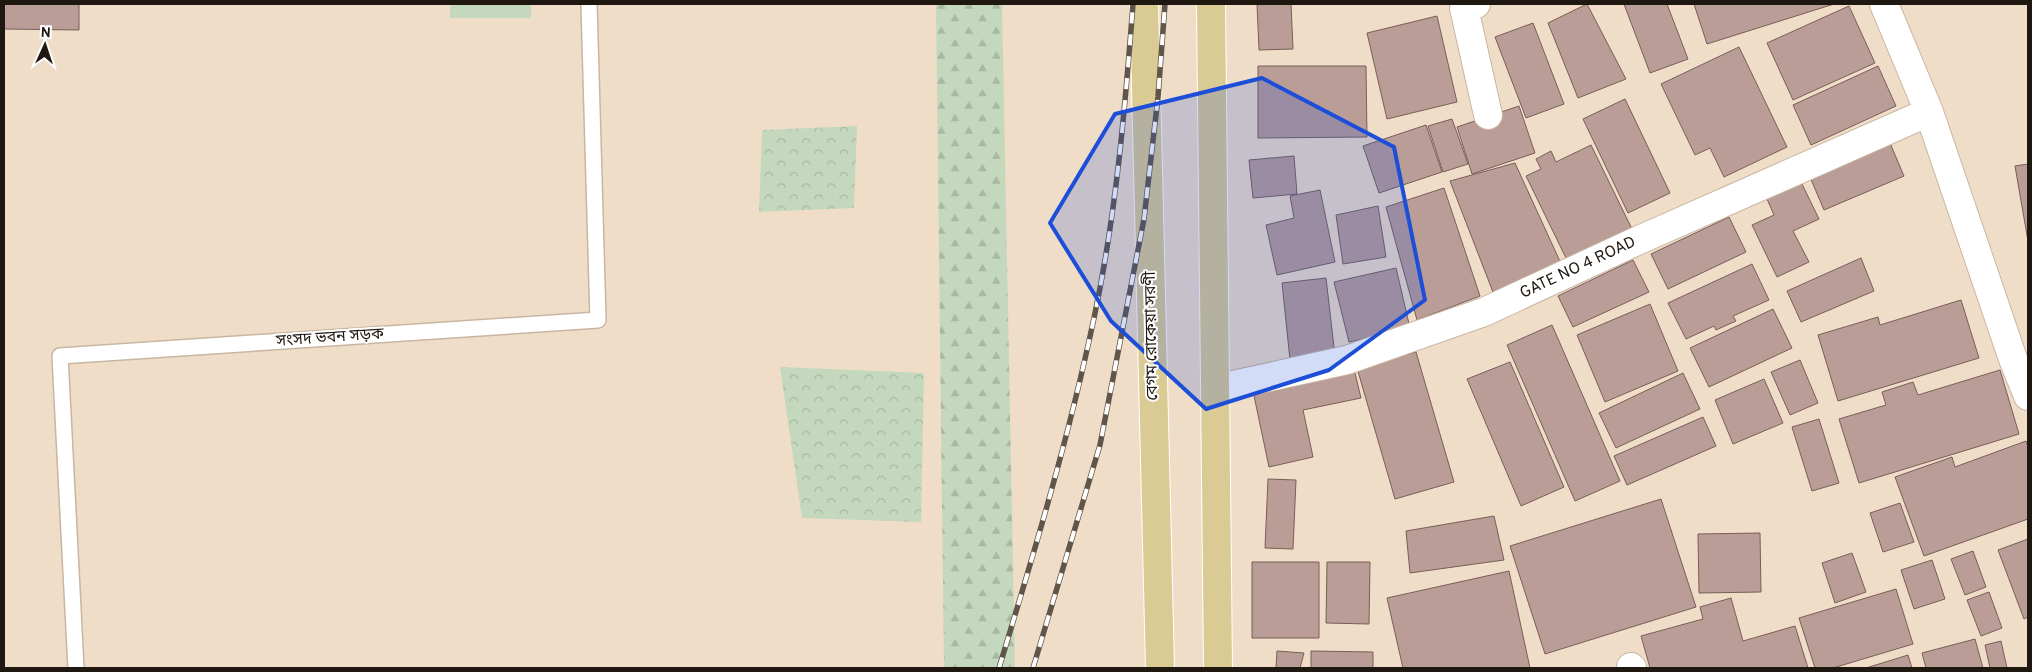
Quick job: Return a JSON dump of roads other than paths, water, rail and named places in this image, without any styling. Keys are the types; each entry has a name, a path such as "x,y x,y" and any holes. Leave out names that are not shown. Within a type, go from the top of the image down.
{"main road":[{"name":"বেগম রোকেয়া সরণী","path":"1144,4 1160,668"},
{"path":"1212,4 1218,668"}],"street":[{"path":"1476,4 1464,8 1488,114"},
{"path":"1884,4 1929,112 2013,359 2028,396"},
{"name":"GATE NO 4 ROAD","path":"1215,389 1347,360 1484,312 1639,240 1929,112"}],"lane":[{"name":"সংসদ ভবন সড়ক","path":"76,668 60,356 598,320 589,4"}],"railway":[{"path":"999,668 1062,451 1102,279 1114,201 1123,122 1133,4"},
{"path":"1033,668 1100,445 1144,219 1158,97 1165,4"}]}
